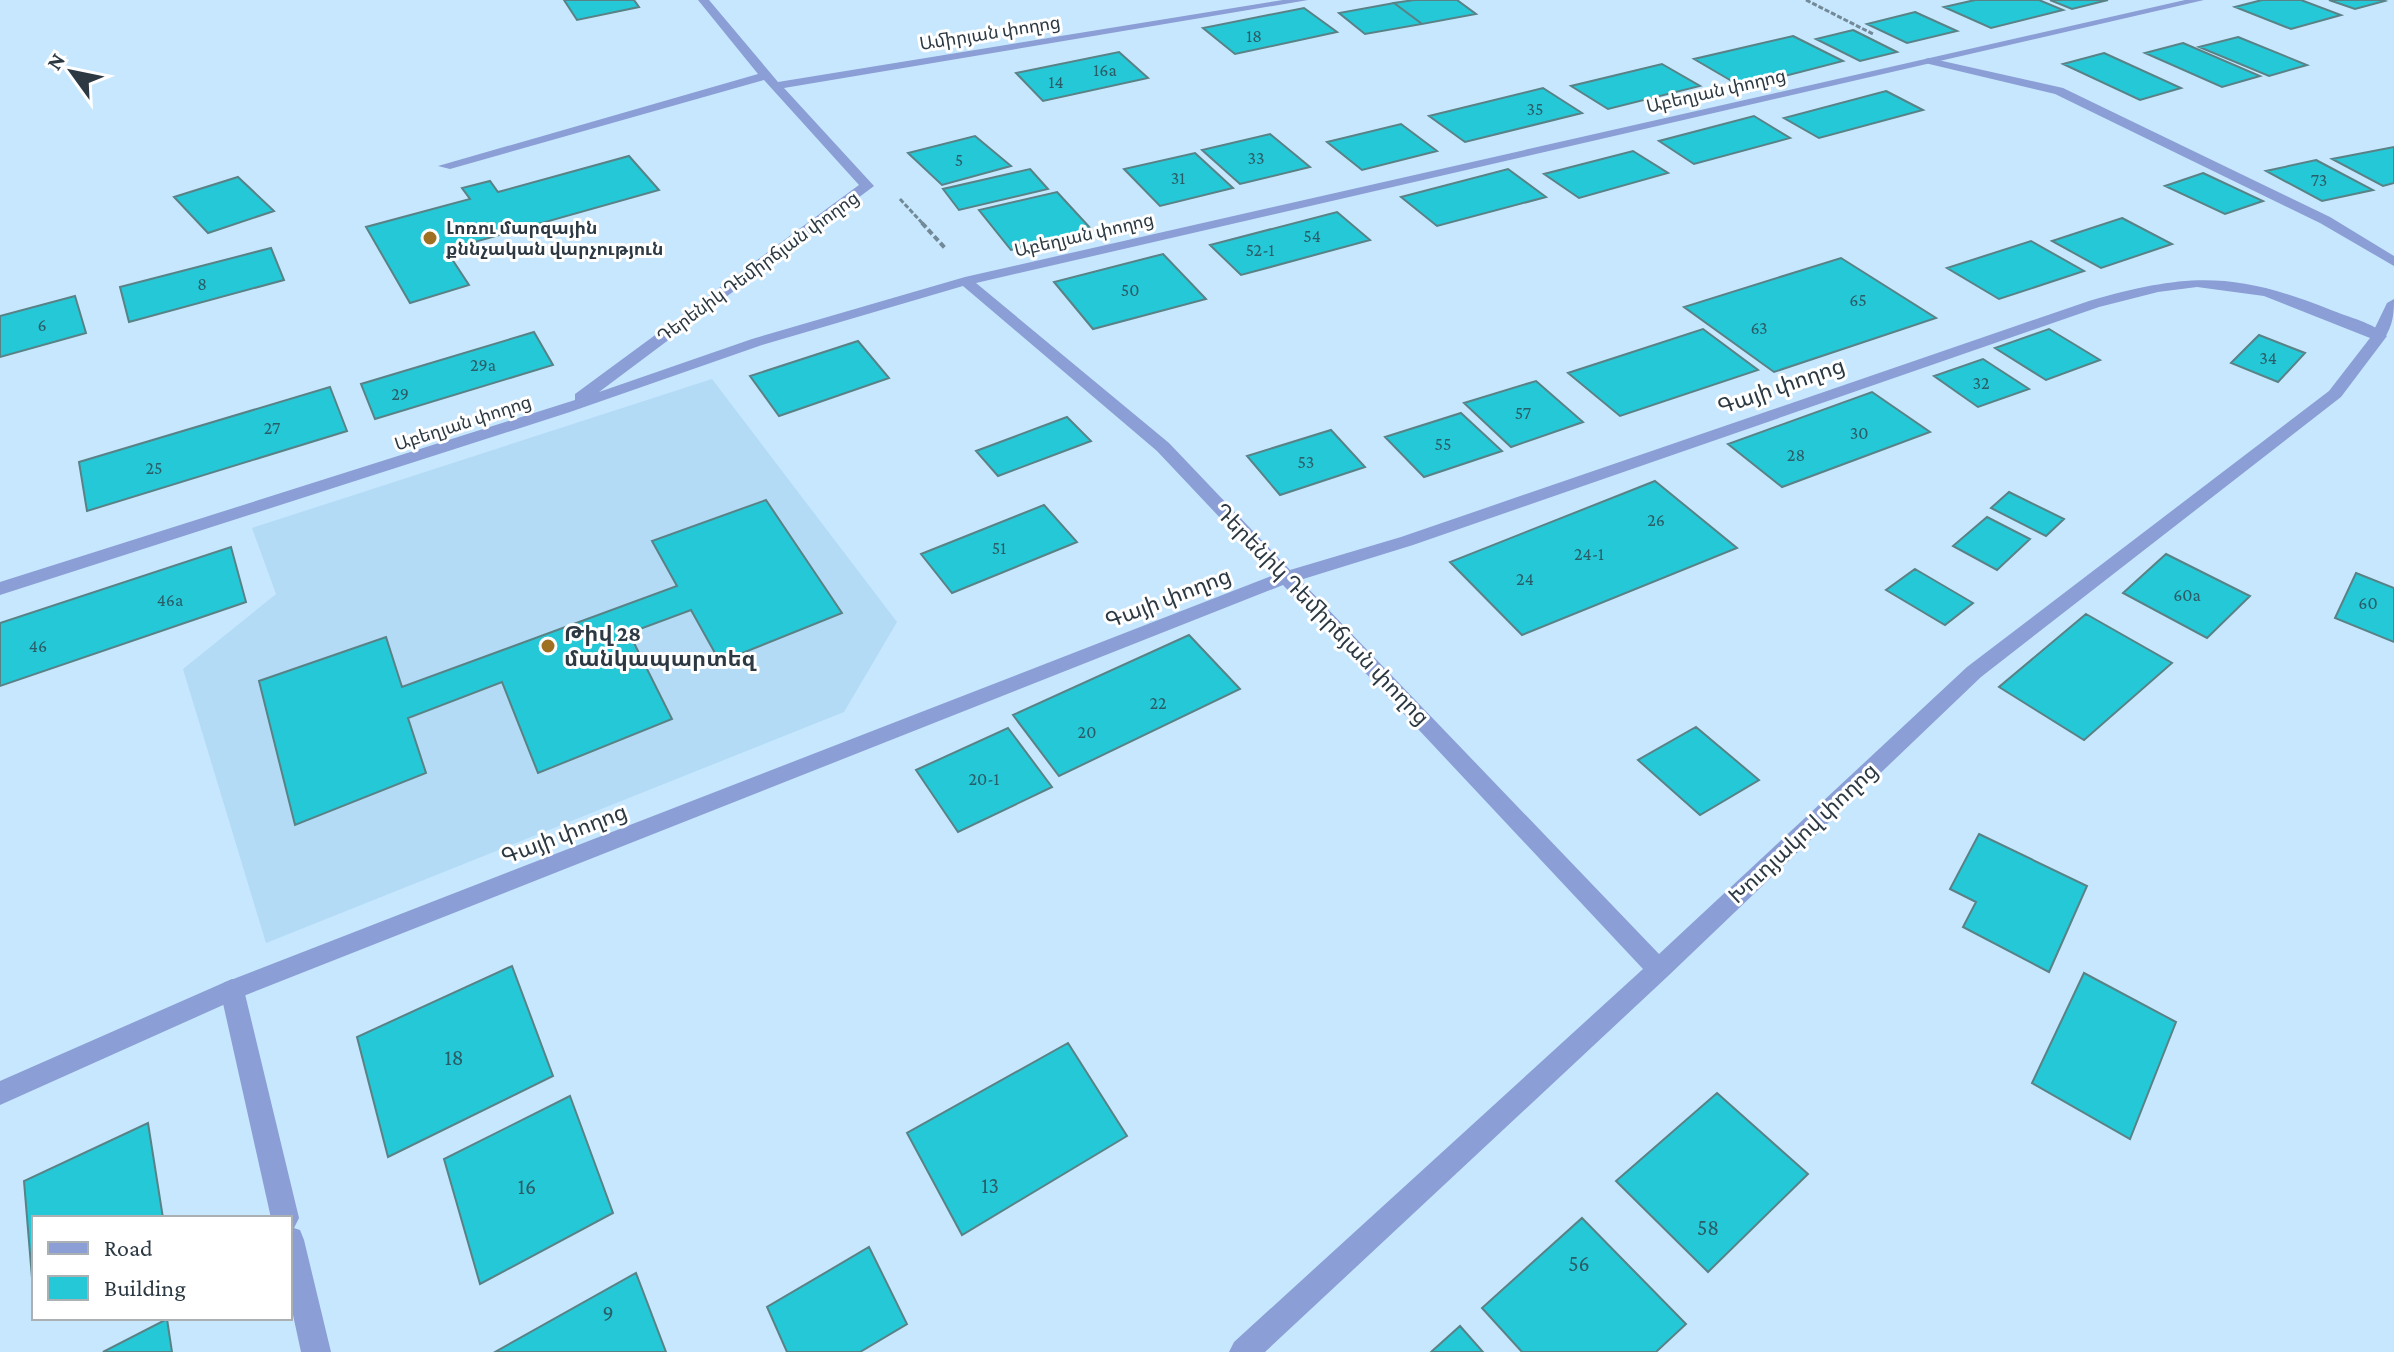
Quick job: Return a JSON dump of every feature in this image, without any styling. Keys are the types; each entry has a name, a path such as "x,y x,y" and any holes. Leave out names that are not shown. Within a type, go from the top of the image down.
{"street":[{"name":"Դերենիկ Դեմիրճյան փողոց","path":"564,409 867,186 771,81 703,0"},
{"name":"Ամիրյան փողոց","path":"445,166 771,81 1303,0"},
{"name":"Աբեղյան փողոց","path":"0,589 564,409 757,342 965,281 2199,0"},
{"path":"1929,61 2059,91 2325,220 2394,262"},
{"name":"Դերենիկ Դեմիրճյան փողոց","path":"965,281 1163,447 1659,970"},
{"name":"Գայի փողոց","path":"0,1093 232,990 1287,577 1407,541 2094,304 2157,288 2196,283 2264,291 2315,308 2379,336"},
{"name":"Խուդյակով փողոց","path":"1244,1352 1659,970 1974,672 2335,394 2379,336 2394,303"},
{"path":"232,990 285,1216"},
{"path":"292,1249 316,1352"}],"path":[{"path":"1806,0 1929,61"},
{"path":"867,186 894,193 943,246"}],"shaded area":[{"name":"Թիվ 28 մանկապարտեզ","path":"712,379 897,622 844,712 266,943 183,669 276,594 252,528"}],"building":[{"path":"564,0 634,0 639,7 577,20"},
{"path":"1457,0 1476,14 1422,24 1394,3"},
{"path":"1975,0 2039,0 2063,10 1991,28 1944,7"},
{"path":"2050,0 2108,0 2072,9"},
{"path":"2262,0 2301,0 2341,15 2291,29 2235,7"},
{"path":"2329,0 2382,0 2385,1 2355,9"},
{"path":"1394,3 1422,24 1365,34 1339,13"},
{"path":"1304,8 1337,32 1235,54 1203,28"},
{"path":"1915,12 1957,31 1907,43 1867,24"},
{"path":"1853,30 1897,52 1860,61 1816,39"},
{"path":"1793,36 1843,61 1742,87 1694,59"},
{"path":"2238,37 2307,65 2269,76 2199,47"},
{"path":"2183,43 2260,76 2222,87 2145,53"},
{"path":"1119,52 1148,78 1043,101 1016,73"},
{"path":"2104,53 2181,88 2140,100 2063,64"},
{"path":"1662,64 1700,86 1608,109 1571,86"},
{"path":"1543,88 1582,113 1465,142 1429,116"},
{"path":"1886,91 1923,110 1819,138 1784,118"},
{"path":"1754,116 1790,138 1694,164 1659,141"},
{"path":"1401,124 1437,151 1362,170 1327,142"},
{"path":"1270,134 1310,167 1240,184 1202,150"},
{"path":"975,136 1011,166 942,185 908,153"},
{"path":"2394,147 2394,183 2383,186 2332,159"},
{"path":"1633,151 1668,173 1579,198 1544,174"},
{"path":"1195,153 1233,188 1160,206 1124,169"},
{"name":"Լոռու մարզային քննչական վարչություն","path":"629,156 659,190 446,250 469,285 410,303 366,227 470,199 462,188 490,181 498,192"},
{"path":"2316,160 2373,190 2322,201 2266,171"},
{"path":"1030,169 1048,189 959,210 943,189"},
{"path":"1508,169 1546,197 1437,226 1401,197"},
{"path":"2203,173 2263,201 2225,214 2165,186"},
{"path":"238,177 274,211 208,233 174,197"},
{"path":"1057,192 1092,230 1011,250 979,210"},
{"path":"1337,212 1370,240 1241,275 1210,245"},
{"path":"2122,218 2172,244 2101,268 2052,241"},
{"path":"2031,241 2084,271 1999,299 1947,268"},
{"path":"271,248 284,280 129,322 120,287"},
{"path":"1163,254 1206,299 1093,329 1054,282"},
{"path":"1841,258 1936,318 1774,372 1684,307"},
{"path":"75,296 86,333 0,357 0,316"},
{"path":"1703,329 1758,370 1620,416 1568,373"},
{"path":"2049,329 2100,360 2046,380 1995,348"},
{"path":"534,332 553,365 375,419 361,384"},
{"path":"2259,335 2305,353 2278,382 2231,363"},
{"path":"858,341 889,378 779,416 750,376"},
{"path":"1983,359 2029,389 1978,407 1934,376"},
{"path":"1536,381 1583,422 1511,447 1464,403"},
{"path":"330,387 347,431 87,511 79,462"},
{"path":"1872,392 1930,432 1782,487 1728,444"},
{"path":"1461,413 1502,451 1424,477 1385,437"},
{"path":"1067,417 1091,441 998,476 976,451"},
{"path":"1331,430 1365,467 1280,495 1247,456"},
{"path":"1655,481 1737,548 1522,635 1450,562"},
{"path":"2009,492 2064,519 2046,536 1991,508"},
{"path":"766,500 842,613 720,662 691,610 629,633 672,719 538,773 502,682 408,718 426,773 295,825 259,681 386,637 402,687 677,586 652,541"},
{"path":"1044,505 1077,542 952,593 921,554"},
{"path":"1987,517 2030,539 1997,570 1953,546"},
{"path":"231,547 246,602 0,686 0,623"},
{"path":"2166,554 2250,596 2207,638 2123,593"},
{"path":"1915,569 1973,603 1945,625 1886,590"},
{"path":"2356,573 2394,588 2394,642 2335,618"},
{"path":"2086,614 2172,663 2084,740 1999,687"},
{"path":"1189,635 1240,689 1059,776 1013,715"},
{"path":"1696,727 1759,780 1700,815 1638,760"},
{"path":"1008,728 1052,787 958,832 916,770"},
{"path":"1979,834 2087,886 2049,972 1963,927 1976,902 1950,889"},
{"path":"512,966 553,1076 388,1157 357,1037"},
{"path":"2084,973 2176,1022 2130,1139 2032,1083"},
{"path":"1068,1043 1127,1136 962,1235 907,1133"},
{"path":"1717,1093 1808,1174 1708,1272 1616,1181"},
{"path":"570,1096 613,1213 480,1284 444,1159"},
{"path":"148,1123 163,1216 32,1216 32,1278 24,1181"},
{"path":"1582,1218 1686,1324 1656,1352 1522,1352 1482,1308"},
{"path":"869,1247 907,1324 860,1352 787,1352 767,1307"},
{"path":"636,1273 666,1352 495,1352"},
{"path":"165,1320 167,1320 172,1352 103,1352"},
{"path":"1460,1326 1483,1352 1431,1352"}],"place":[{"name":"Լոռու մարզային քննչական վարչություն","path":"430,238"},
{"name":"Թիվ 28 մանկապարտեզ","path":"548,646"}]}
